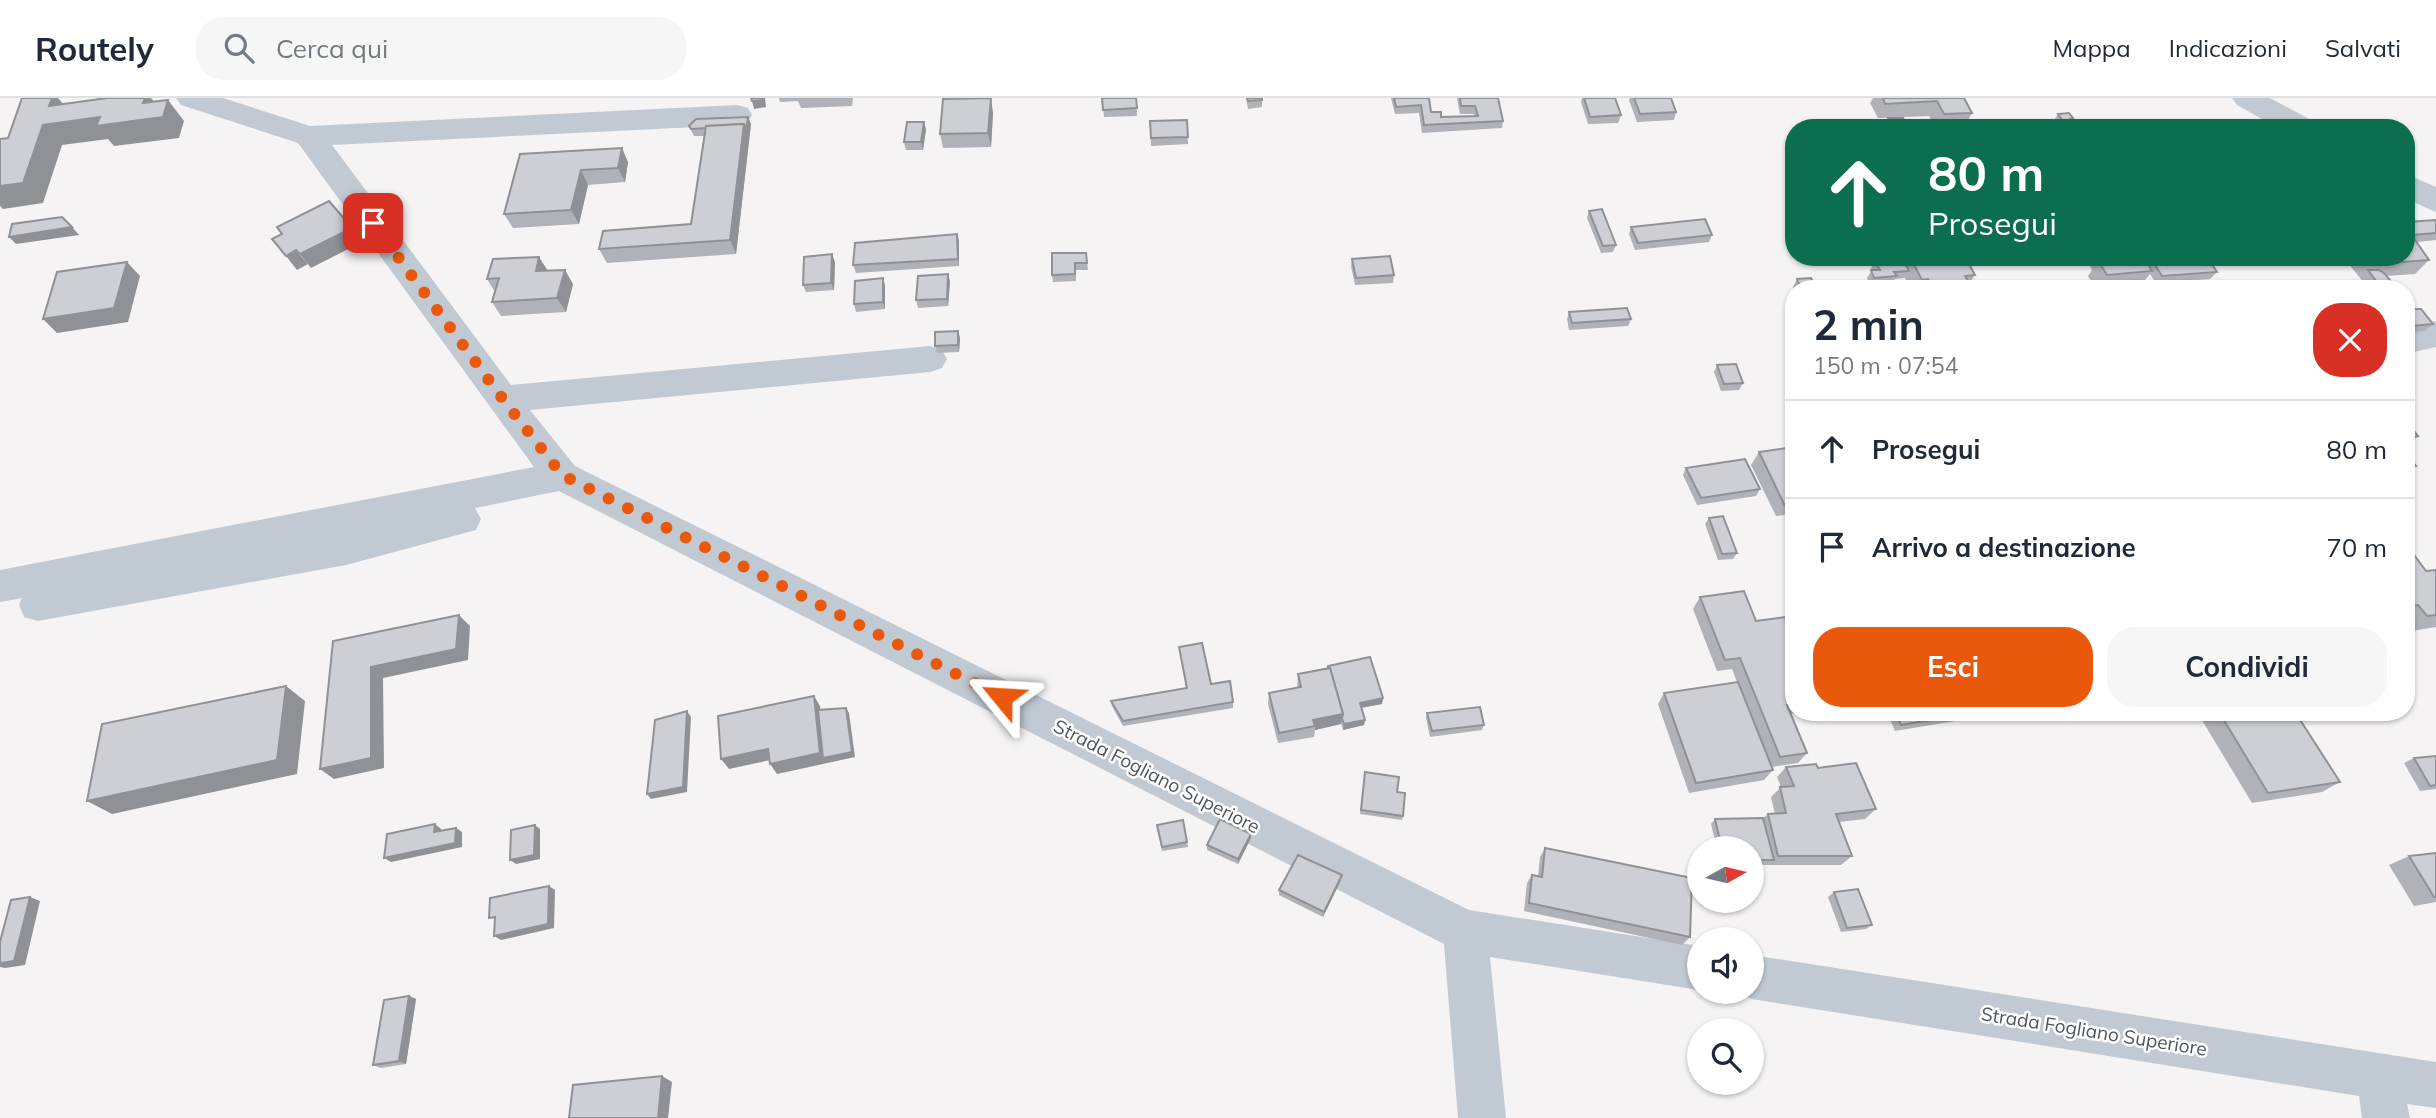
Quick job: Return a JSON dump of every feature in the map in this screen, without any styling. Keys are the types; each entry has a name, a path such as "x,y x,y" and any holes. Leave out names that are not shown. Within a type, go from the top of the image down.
{"street":[{"path":"191,98 309,136 737,115"},
{"path":"2247,98 2286,119"},
{"path":"309,136 502,398 575,482"},
{"path":"2415,190 2436,201"},
{"path":"2415,339 2436,334"},
{"path":"502,398 930,359"},
{"path":"0,586 575,482"},
{"path":"0,612 346,549 575,482"},
{"name":"Strada Fogliano Superiore","path":"575,482 1465,931 1687,966"},
{"path":"1465,931 1482,1118"},
{"name":"Strada Fogliano Superiore","path":"1764,979 2383,1097 2436,1085"}],"building":[{"path":"22,98 52,98 49,106 107,98 145,98 143,103 168,100 163,117 96,126 100,117 43,125 23,183 0,186 0,139 8,138"},
{"path":"991,98 988,133 940,134 943,99"},
{"path":"1102,98 1136,98 1137,108 1103,110"},
{"path":"1247,98 1262,98 1262,100 1248,101"},
{"path":"1394,98 1429,98 1431,112 1441,112 1441,117 1478,116 1475,106 1461,106 1460,98 1498,98 1503,121 1424,125 1421,105 1396,107"},
{"path":"1584,98 1615,98 1621,115 1590,117"},
{"path":"1634,98 1671,98 1676,112 1640,114"},
{"path":"1883,98 1964,98 1972,113 1944,114 1937,101 1885,104"},
{"path":"2069,113 2073,118 2062,119 2058,114"},
{"path":"748,117 746,131 744,124 691,129 689,126 696,119"},
{"path":"1187,120 1188,137 1151,138 1150,121"},
{"path":"907,122 924,122 921,142 904,142"},
{"path":"744,124 730,240 599,249 603,231 691,224 706,126"},
{"path":"622,148 618,168 581,170 571,210 504,214 520,154"},
{"path":"329,201 352,228 300,254 296,250 286,256 272,239 282,234 277,227"},
{"path":"1602,209 1616,245 1603,246 1589,211"},
{"path":"62,217 72,227 9,237 12,224"},
{"path":"1705,219 1712,235 1638,243 1631,227"},
{"path":"2436,220 2436,233 2415,235 2415,221"},
{"path":"957,234 958,259 853,265 855,243"},
{"path":"2415,240 2429,260 2415,261"},
{"path":"1052,253 1086,253 1087,263 1075,263 1075,274 1052,275"},
{"path":"832,254 831,283 803,285 804,257"},
{"path":"1390,256 1394,275 1356,278 1352,259"},
{"path":"539,257 536,271 565,270 557,298 492,302 499,278 487,279 493,259"},
{"path":"127,262 114,308 43,319 57,272"},
{"path":"1878,266 1906,266 1909,271 1894,272 1897,276 1874,278 1871,270 1880,270"},
{"path":"1915,266 1970,266 1975,275 1965,276 1968,280 1922,280"},
{"path":"2101,266 2149,266 2152,271 2107,275"},
{"path":"2156,266 2213,266 2217,272 2162,276"},
{"path":"2368,270 2379,270 2390,280 2375,280"},
{"path":"948,274 947,299 916,300 918,276"},
{"path":"883,278 883,302 854,304 855,281"},
{"path":"1627,308 1631,319 1572,323 1569,312"},
{"path":"2415,309 2421,309 2433,324 2415,326"},
{"path":"958,331 958,345 935,346 935,332"},
{"path":"1736,364 1743,383 1724,384 1717,365"},
{"path":"1785,448 1785,504 1784,504 1759,452"},
{"path":"1745,459 1760,489 1701,498 1686,468"},
{"path":"1723,516 1737,553 1722,554 1709,518"},
{"path":"2415,556 2426,571 2436,570 2436,615 2427,616 2418,605 2415,605"},
{"path":"1744,591 1756,621 1785,617 1785,721 1794,721 1807,753 1780,757 1740,658 1725,660 1700,597"},
{"path":"459,615 456,649 371,667 371,758 320,769 333,641"},
{"path":"1202,643 1211,684 1230,681 1233,702 1123,721 1111,701 1187,688 1179,647"},
{"path":"1370,657 1383,698 1360,703 1365,720 1344,724 1328,666"},
{"path":"1330,668 1343,714 1313,720 1315,726 1279,733 1269,693 1301,687 1298,674"},
{"path":"1738,682 1773,770 1696,783 1664,693"},
{"path":"286,686 277,760 87,801 102,724"},
{"path":"814,696 820,753 770,764 768,749 721,759 718,716"},
{"path":"1480,707 1484,725 1432,731 1427,713"},
{"path":"846,708 852,752 823,758 818,710"},
{"path":"687,711 683,787 647,794 655,720"},
{"path":"1899,721 1925,721 1901,725"},
{"path":"2224,721 2301,721 2340,782 2268,793"},
{"path":"2436,756 2436,785 2430,786 2414,758"},
{"path":"1856,763 1876,809 1836,814 1852,856 1778,856 1768,814 1786,813 1780,787 1794,786 1786,767 1816,764 1818,768"},
{"path":"1365,772 1399,777 1397,792 1405,793 1403,816 1361,810"},
{"path":"1763,818 1774,860 1764,860 1764,836 1719,836 1715,819"},
{"path":"1220,819 1251,834 1238,859 1207,845"},
{"path":"1183,820 1187,842 1162,847 1157,825"},
{"path":"435,824 434,832 456,828 455,843 384,858 387,834"},
{"path":"535,825 534,855 510,860 511,830"},
{"path":"1545,848 1687,877 1687,914 1691,914 1687,936 1529,903 1532,875 1542,877"},
{"path":"2436,853 2436,897 2434,897 2409,856"},
{"path":"1298,855 1342,875 1324,912 1279,890"},
{"path":"549,886 548,924 494,936 495,917 489,918 490,898"},
{"path":"1858,889 1872,925 1847,928 1834,892"},
{"path":"30,897 14,961 0,963 0,942 11,900"},
{"path":"409,996 399,1061 373,1065 384,1000"},
{"path":"662,1076 658,1118 569,1118 573,1085"}],"route":[{"path":"373,223 562,475 1002,697"}]}
